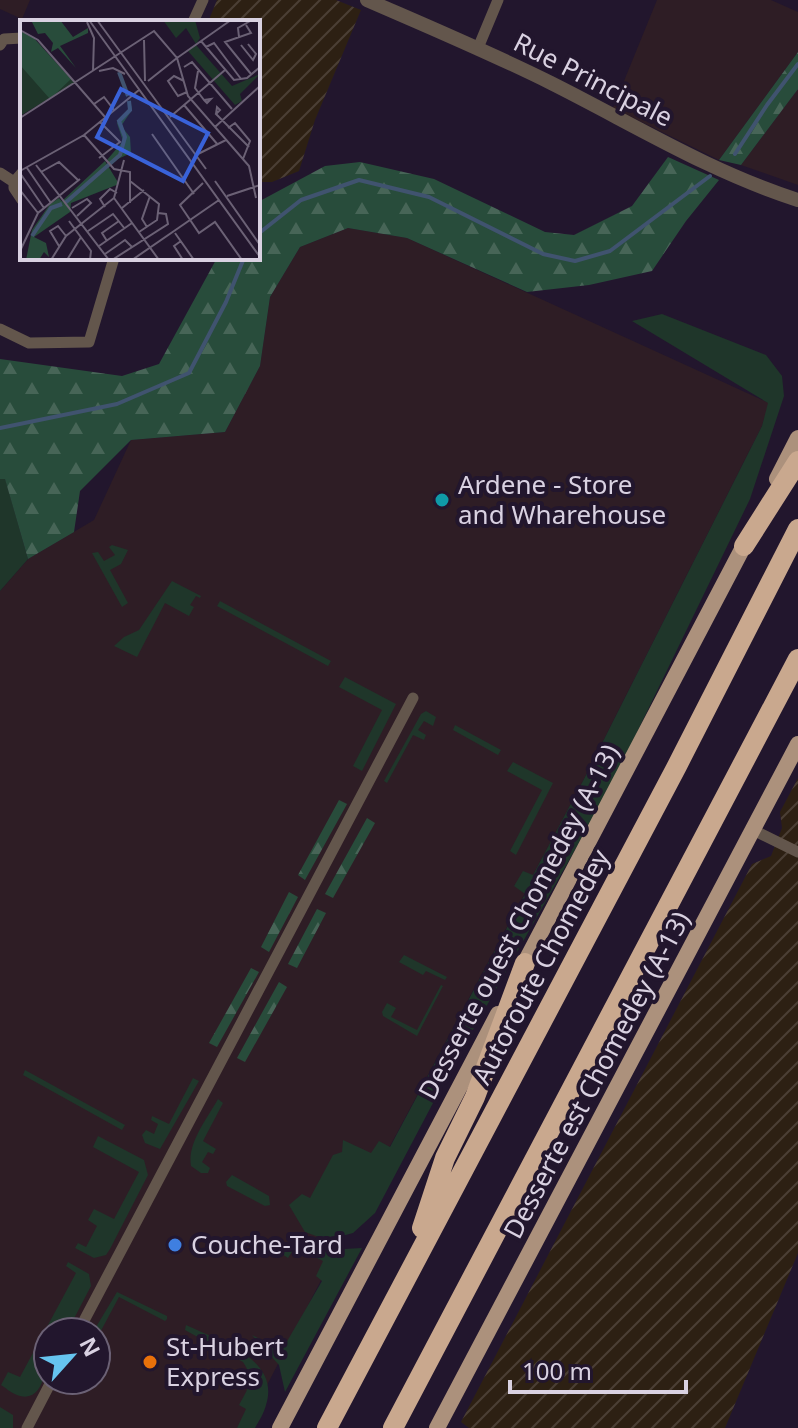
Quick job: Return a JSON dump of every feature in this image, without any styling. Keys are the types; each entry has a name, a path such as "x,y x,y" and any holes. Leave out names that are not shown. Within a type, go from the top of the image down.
{"highway":[{"path":"744,546 798,461"},
{"name":"Autoroute Chomedey","path":"327,1428 677,766 798,529"},
{"path":"394,1427 798,659"},
{"path":"402,1287 445,1158 475,1097 525,963"}],"main road":[{"name":"Desserte ouest Chomedey (A-13)","path":"280,1428 798,438"},
{"name":"Desserte est Chomedey (A-13)","path":"437,1428 798,744"}],"street":[{"path":"194,20 203,0"},
{"name":"Rue Principale","path":"367,0 478,48 692,158 798,200"},
{"path":"478,48 498,0"},
{"path":"0,45 4,39 20,38"},
{"path":"0,173 18,178 14,188 20,197"},
{"path":"0,329 29,343 89,342 113,260"},
{"path":"86,1316 413,698"},
{"path":"753,830 798,852"},
{"path":"27,1428 44,1396"}],"shaded area":[{"path":"0,0 30,0 22,19 0,9"},
{"path":"217,0 336,0 361,10 315,120 299,171 272,182 260,182 260,20 209,20"},
{"path":"657,0 771,0 798,12 798,52 719,160 613,108"},
{"path":"798,89 798,185 741,165"},
{"path":"348,228 407,238 769,403 762,426 584,779 533,875 514,885 525,893 245,1428 0,1428 0,591 28,559 94,520 131,440 225,432 260,366 270,297 300,247"},
{"path":"798,778 798,1253 725,1428 469,1428 461,1422 752,864 771,856 782,828 780,812"}],"green space":[{"path":"798,52 798,89 741,165 719,160"},
{"path":"668,157 719,180 652,271 589,285 527,292 407,238 348,228 300,247 270,297 260,366 225,432 131,440 80,491 74,532 28,559 5,479 0,479 0,359 122,376 159,364 216,260 260,260 260,201 325,166 360,162 434,179 545,232 574,235 632,206"},
{"path":"662,314 766,355 782,376 784,396 750,499 610,788 452,1067 375,1213 353,1233 327,1240 305,1232 289,1205 302,1194 310,1198 333,1155 342,1152 343,1140 371,1153 379,1141 390,1147 525,894 514,886 523,871 533,875 762,426 768,403 632,321"},
{"path":"5,478 28,559 0,591 0,479"},
{"path":"112,545 128,550 121,564 110,570 128,603 122,607 92,553 98,552 104,561 115,555 109,547"},
{"path":"172,581 201,596 196,596 190,605 194,607 189,616 165,603 137,657 114,646 139,630"},
{"path":"220,601 331,661 328,666 217,606"},
{"path":"345,677 396,704 362,771 353,766 382,710 339,687"},
{"path":"426,711 436,717 433,726 424,721 418,730 426,735 424,740 413,735 387,783 384,781 421,714"},
{"path":"455,725 501,750 498,755 453,730"},
{"path":"513,762 553,783 516,855 510,851 542,790 507,771"},
{"path":"339,800 347,804 305,880 298,875"},
{"path":"367,818 375,823 333,898 325,894"},
{"path":"289,892 298,897 269,952 261,947"},
{"path":"317,909 326,913 297,968 288,964"},
{"path":"404,955 447,977 445,980 426,971 423,975 399,962"},
{"path":"251,968 259,972 217,1047 209,1043"},
{"path":"279,982 287,987 245,1062 237,1058"},
{"path":"441,985 417,1036 383,1016 387,1003 396,1008 391,1017 417,1030"},
{"path":"25,1070 125,1125 122,1130 23,1075"},
{"path":"193,1078 199,1081 160,1149 145,1143 142,1135 146,1130 154,1134 158,1124 151,1120 152,1116 169,1124"},
{"path":"218,1099 223,1103 203,1141 216,1149 213,1154 208,1152 202,1162 210,1168 208,1173 201,1173 191,1166 192,1149"},
{"path":"98,1136 144,1160 148,1175 110,1249 106,1255 94,1258 75,1248 78,1243 86,1247 97,1226 88,1220 94,1209 114,1219 139,1172 93,1147"},
{"path":"232,1175 269,1196 270,1205 265,1206 227,1186 226,1182"},
{"path":"298,1242 323,1249 362,1248 285,1392 279,1365 252,1335 282,1350 322,1281 316,1276 323,1261 295,1247 288,1258 282,1254 287,1245"},
{"path":"68,1262 89,1274 91,1286 75,1316 53,1316 76,1273 66,1266"},
{"path":"117,1292 167,1316 167,1319 165,1321 119,1297 109,1316 103,1316"},
{"path":"186,1325 243,1353 264,1375 268,1389 266,1405 255,1428 237,1428 246,1409 239,1405 249,1379 243,1362 185,1330"},
{"path":"32,1355 32,1394 17,1395 1,1385 8,1372 20,1377"},
{"path":"0,1407 13,1415 13,1428 0,1428"}],"waterway":[{"path":"735,154 798,64"},
{"path":"260,232 301,200 359,180 429,197 543,254 575,261 610,251 710,176"},
{"path":"0,428 117,404 189,373 226,302 243,260"}],"place":[{"name":"Ardene - Store and Wharehouse","path":"442,500"},
{"name":"Couche-Tard","path":"175,1245"},
{"name":"St-Hubert Express","path":"150,1362"}]}
